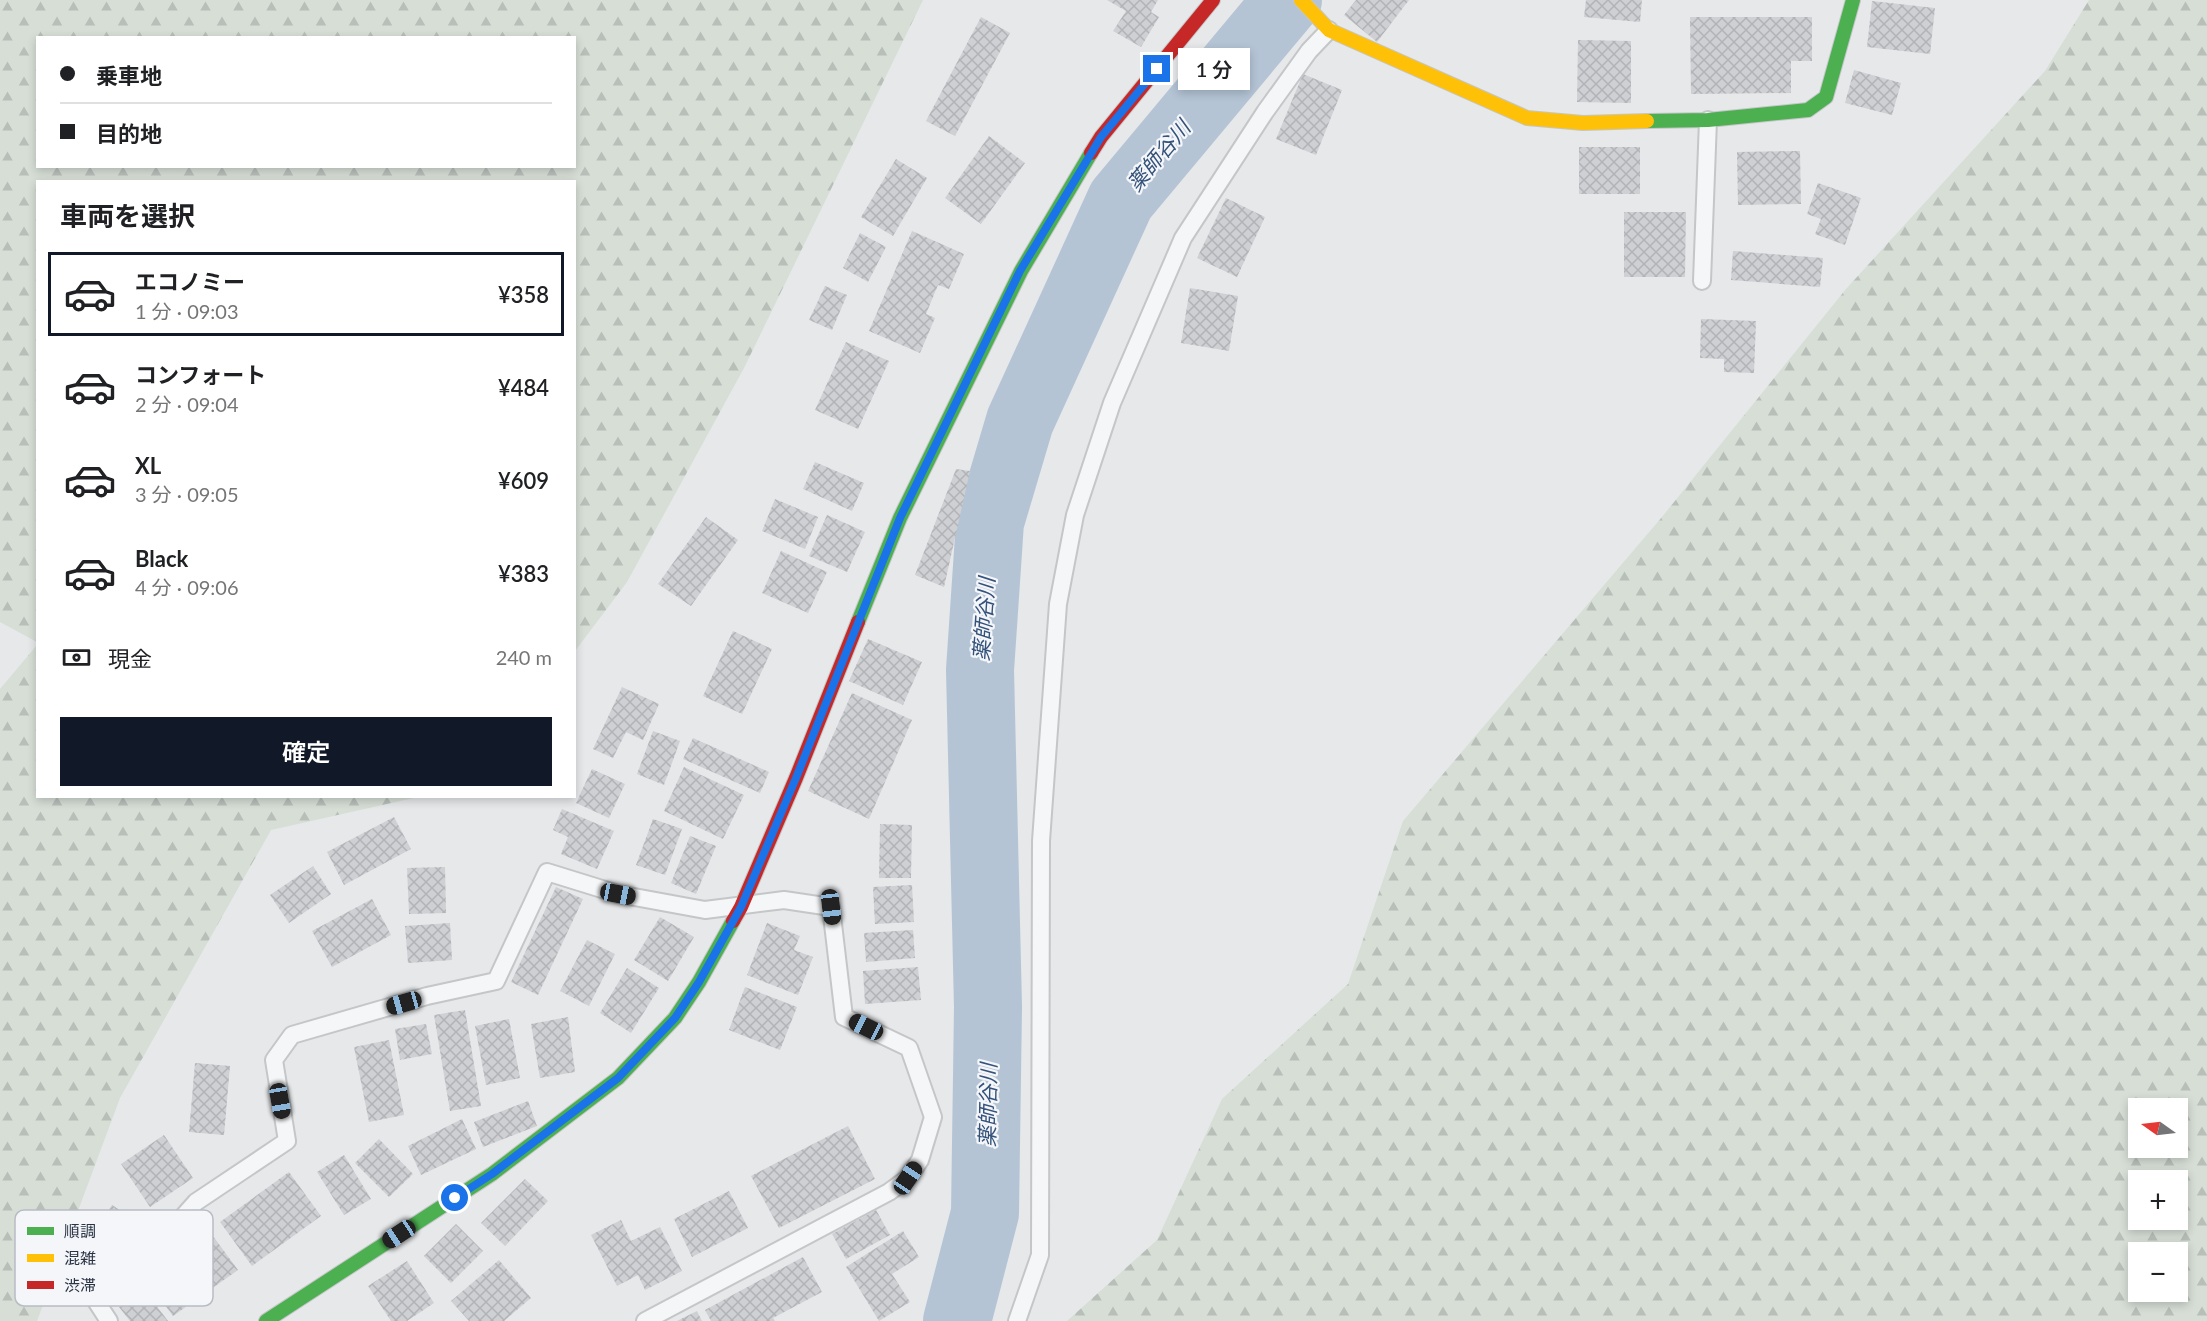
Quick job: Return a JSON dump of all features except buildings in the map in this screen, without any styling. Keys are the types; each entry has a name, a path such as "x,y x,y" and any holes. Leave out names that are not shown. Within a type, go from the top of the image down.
{"street":[{"path":"266,1321 492,1174 618,1078 675,1018 699,982 741,907 796,778 900,518 1020,271 1101,137 1213,0"},
{"path":"1301,0 1329,30 1527,118 1583,123 1708,120 1808,110 1826,97 1853,0"}],"lane":[{"path":"1017,1321 1040,1255 1041,841 1058,604 1075,514 1112,403 1183,238 1265,112 1309,51 1329,30"},
{"path":"1702,281 1708,120"},
{"path":"189,1210 196,1202 287,1141 274,1060 292,1035 427,996 496,981 547,872 618,894 705,910 784,900 831,907 844,1017 909,1048 933,1117 920,1160 908,1178 889,1192 645,1321"},
{"path":"99,1306 109,1321"}],"green space":[{"path":"0,0 923,0 744,368 627,582 576,650 576,180 36,180 36,641 0,622"},
{"path":"2089,0 2207,0 2207,1321 1067,1321 1157,1240 1222,1099 1348,984 1403,821 1662,517 1846,289 2045,71"},
{"path":"36,646 36,798 414,798 271,830 120,1098 78,1210 15,1210 15,1306 43,1306 37,1321 0,1321 0,689"}],"waterway":[{"name":"薬師谷川","path":"957,1321 985,1213 988,1007 980,670 990,522 1020,421 1121,200 1288,0"}],"traffic: fast":[{"path":"1647,121 1708,120 1808,110 1826,97 1853,0"},
{"path":"858,622 900,518 1021,271 1091,153"},
{"path":"266,1321 492,1174 618,1078 675,1018 699,982 733,921"}],"traffic: slow":[{"path":"1301,0 1329,30 1527,118 1583,123 1647,121"}],"traffic: jam":[{"path":"1091,153 1101,137 1213,0"},
{"path":"733,921 796,778 858,622"}],"route":[{"path":"455,1198 492,1174 618,1078 675,1018 699,982 741,907 796,778 900,518 1020,271 1101,137 1157,69"}]}
